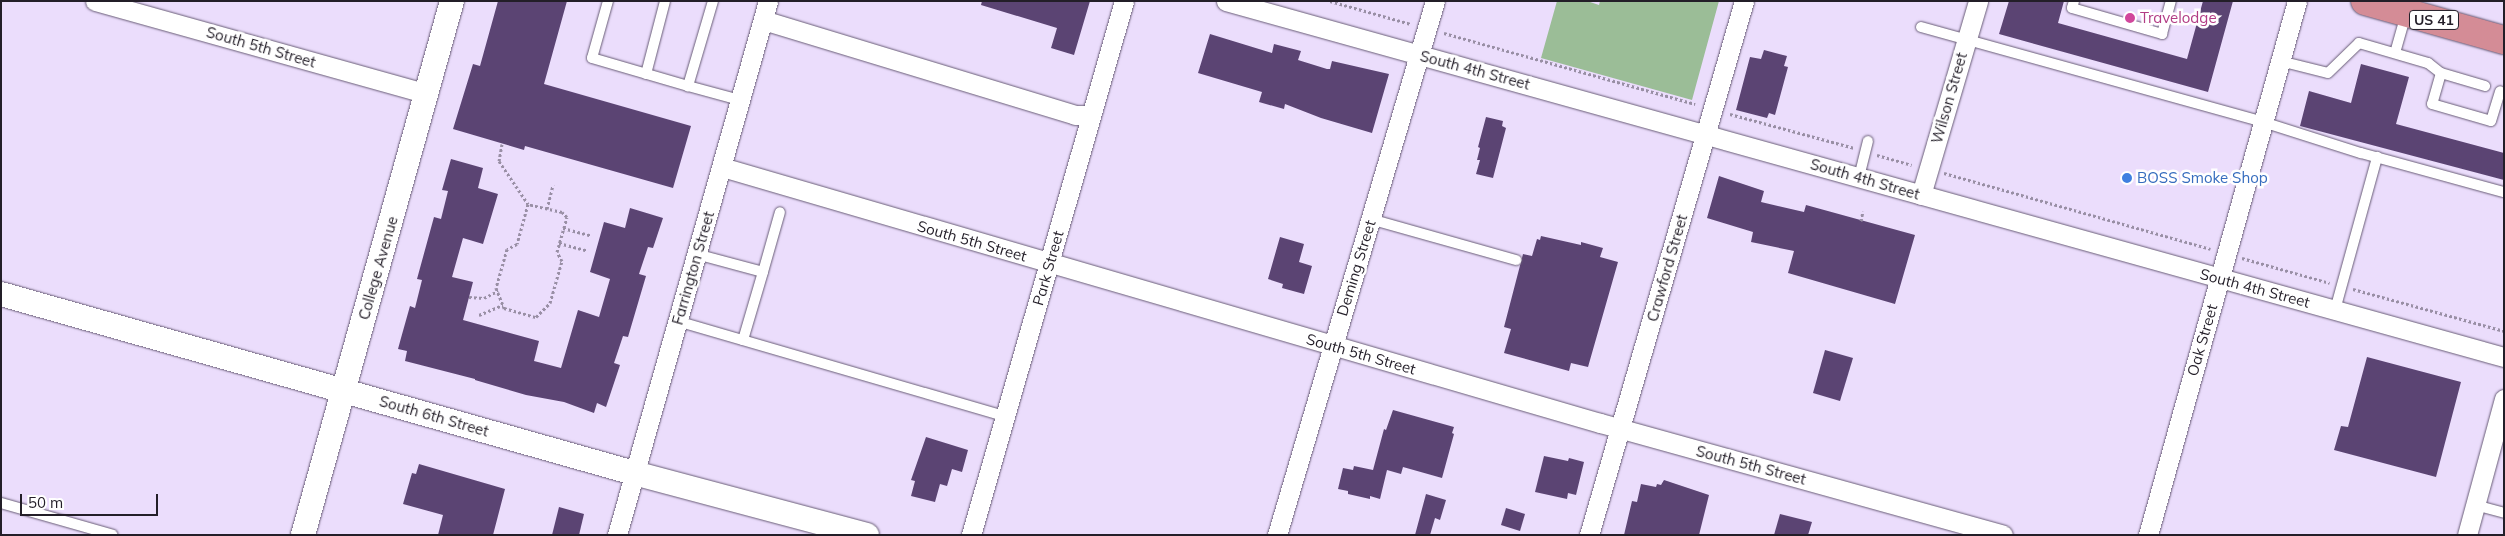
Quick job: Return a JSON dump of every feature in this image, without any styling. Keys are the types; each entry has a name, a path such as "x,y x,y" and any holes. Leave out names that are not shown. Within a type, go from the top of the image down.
{"highway":[{"name":"US 41","path":"2365,1 2504,40"}],"street":[{"name":"South 5th Street","path":"95,1 427,94"},
{"name":"College Avenue","path":"302,535 452,1"},
{"name":"Farrington Street","path":"617,535 768,1"},
{"name":"Park Street","path":"971,535 1124,1"},
{"name":"South 4th Street","path":"1226,1 2504,357"},
{"name":"Deming Street","path":"1278,535 1332,346 1435,1"},
{"name":"Crawford Street","path":"1589,535 1744,1"},
{"name":"Wilson Street","path":"1921,195 1978,1"},
{"name":"Oak Street","path":"2148,535 2297,1"},
{"path":"763,20 1075,115 1091,114"},
{"name":"South 5th Street","path":"722,167 1049,264 1620,429 2003,535"},
{"name":"South 6th Street","path":"1,294 634,474 867,535"},
{"path":"2467,535 2504,399"}],"lane":[{"path":"608,1 592,58 740,100"},
{"path":"646,74 665,1"},
{"path":"688,86 713,1"},
{"path":"2074,1 2072,8 2162,34 2171,1"},
{"path":"2395,54 2406,13"},
{"path":"1921,28 2263,122 2377,157 2504,192"},
{"path":"2280,61 2328,73 2359,44 2428,63 2441,73 2485,86"},
{"path":"2441,73 2432,104 2491,121 2500,91"},
{"path":"1859,177 1868,141"},
{"path":"2334,310 2377,157"},
{"path":"743,340 780,212"},
{"path":"1370,219 1516,260"},
{"path":"696,254 763,272"},
{"path":"677,321 1005,416"},
{"path":"1,503 113,535"},
{"path":"2475,505 2504,513"}],"path":[{"path":"502,144 499,161 528,204 562,212 567,217 557,252 562,261 550,303 536,317 504,308 496,288 507,249 517,244 528,204"},
{"path":"547,209 554,185"},
{"path":"1861,221 1863,211"},
{"path":"563,228 590,235"},
{"path":"559,243 586,250"},
{"path":"469,297 484,298 498,291"},
{"path":"480,315 503,305"}],"green space":[{"path":"1557,1 1587,1 1599,5 1600,1 1719,1 1692,100 1541,58"}],"building":[{"path":"498,1 567,1 544,84 691,126 673,188 525,146 524,150 453,129 473,64 480,66"},
{"path":"982,1 1090,1 1074,55 1051,48 1057,28 981,5"},
{"path":"2009,1 2064,1 2058,23 2187,59 2203,1 2233,1 2208,92 1999,34"},
{"path":"1210,34 1272,53 1274,44 1301,51 1298,60 1327,69 1330,69 1332,61 1389,74 1372,133 1321,118 1285,104 1284,109 1259,102 1262,92 1198,73"},
{"path":"1764,50 1787,56 1784,66 1788,67 1775,115 1769,113 1767,118 1736,110 1750,57 1761,59"},
{"path":"2361,64 2409,77 2396,124 2504,153 2504,180 2300,126 2309,91 2351,103"},
{"path":"1486,117 1503,121 1502,126 1506,128 1493,178 1476,174 1480,160 1477,160 1480,148 1478,147"},
{"path":"451,159 483,168 478,188 498,194 483,244 463,238 452,277 473,282 463,320 539,341 534,361 561,368 578,310 599,317 610,279 590,272 604,222 625,228 630,208 663,218 653,248 648,247 639,274 646,276 628,337 623,336 614,363 620,365 606,407 597,403 594,413 564,402 526,395 475,379 405,361 407,351 398,349 410,306 415,308 422,280 417,279 434,217 441,219 448,191 442,190"},
{"path":"1719,176 1764,191 1761,202 1804,212 1806,205 1915,235 1895,304 1788,273 1794,251 1751,242 1753,232 1707,218"},
{"path":"1541,236 1581,245 1581,242 1603,248 1600,257 1618,262 1588,367 1571,363 1569,371 1504,353 1511,329 1504,327 1523,254 1532,256 1537,239 1540,240"},
{"path":"1280,237 1304,244 1299,262 1312,266 1304,294 1282,288 1283,284 1268,279"},
{"path":"1825,350 1853,358 1840,401 1813,393"},
{"path":"2367,357 2461,382 2436,477 2334,450 2341,426 2348,427"},
{"path":"1393,410 1454,427 1452,433 1454,434 1442,478 1403,467 1401,474 1387,470 1380,499 1370,496 1370,499 1348,494 1348,491 1338,489 1343,468 1353,470 1354,466 1373,470 1384,429 1386,430"},
{"path":"926,437 968,450 962,472 952,469 947,486 940,484 935,502 911,496 915,481 911,480"},
{"path":"1544,456 1568,461 1569,458 1584,462 1576,495 1568,493 1567,499 1535,492"},
{"path":"419,464 505,489 493,535 438,535 443,515 403,504 412,473 416,474"},
{"path":"1664,480 1709,495 1699,535 1624,535 1632,501 1637,502 1641,484 1656,487 1657,484 1661,485"},
{"path":"1426,494 1446,500 1440,520 1435,518 1430,535 1415,535"},
{"path":"559,507 584,514 579,535 552,535"},
{"path":"1506,508 1525,514 1520,531 1501,525"},
{"path":"1780,514 1812,522 1808,535 1774,535"}],"place":[{"name":"Travelodge","path":"2130,18"},
{"name":"BOSS Smoke Shop","path":"2127,178"}]}
